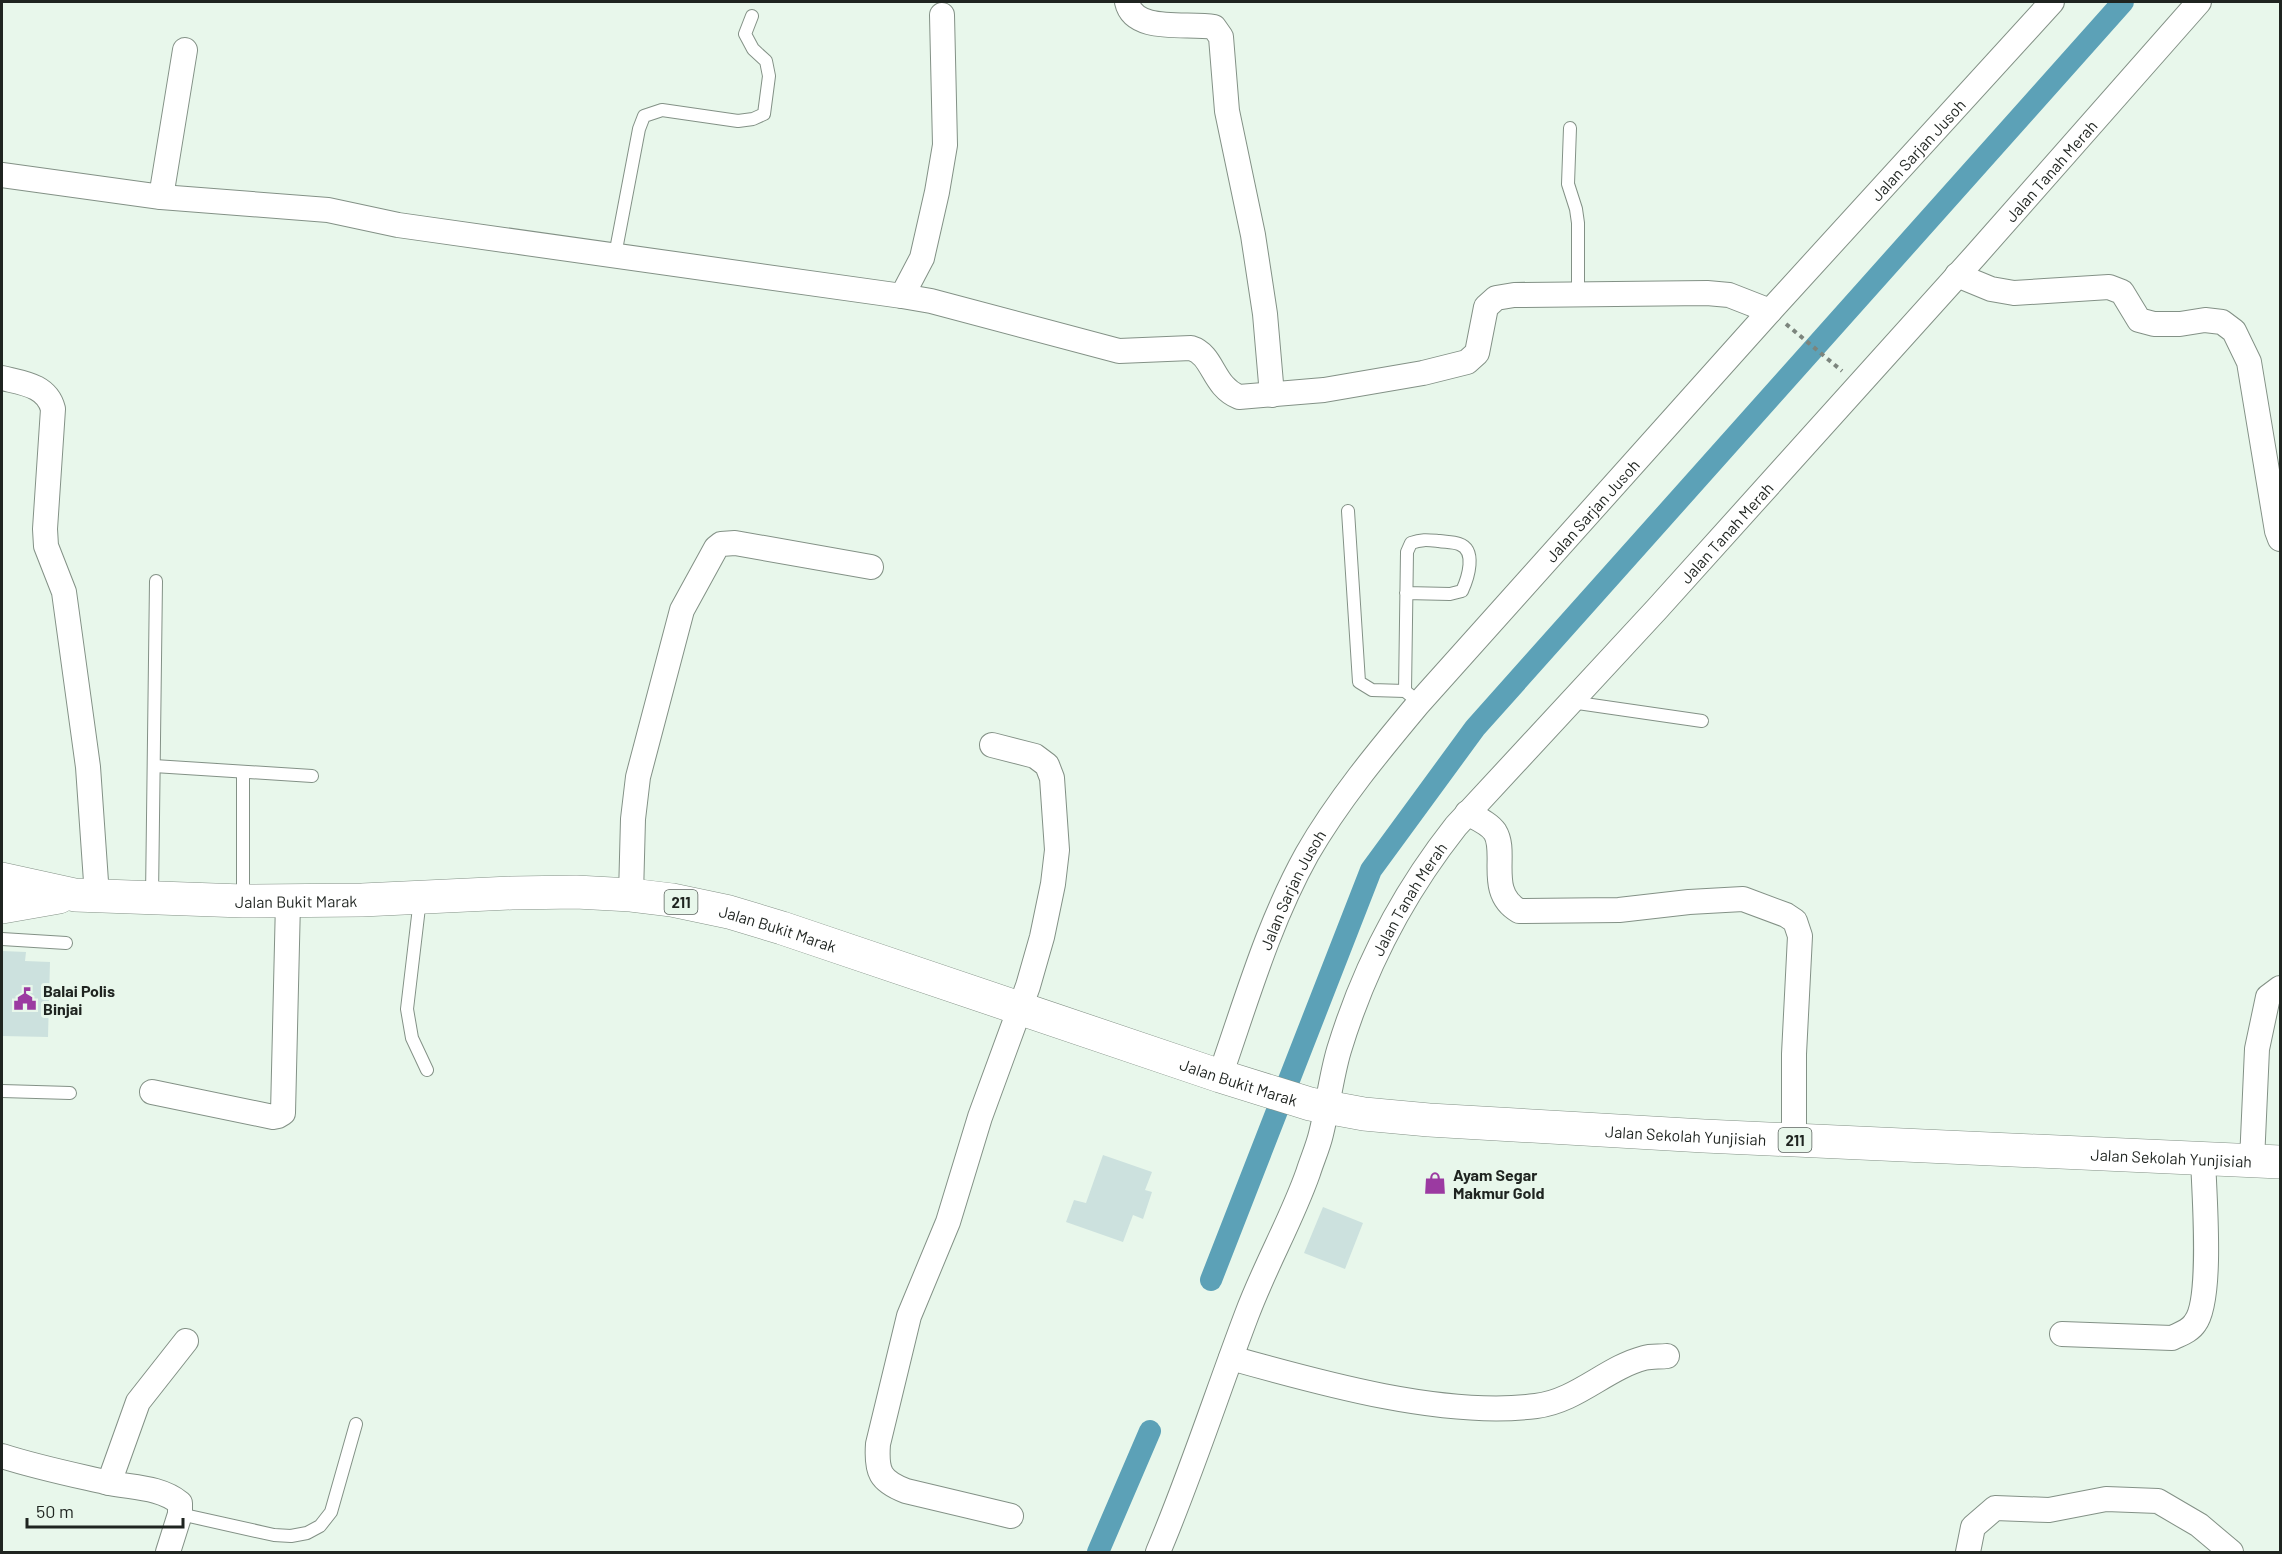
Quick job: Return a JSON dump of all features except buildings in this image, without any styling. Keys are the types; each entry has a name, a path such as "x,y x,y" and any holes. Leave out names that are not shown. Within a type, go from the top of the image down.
{"main road":[{"name":"Jalan Bukit Marak","path":"2,879 86,896"},
{"name":"Jalan Bukit Marak","path":"2,907 86,896 288,902 523,892 631,895 672,900 729,912 1228,1079 1319,1106"},
{"name":"Jalan Sekolah Yunjisiah","path":"1319,1106 1364,1114 1429,1120 1794,1140 2266,1161"}],"street":[{"path":"1127,2 1128,8 1137,18 1150,24 1200,24 1214,27 1221,38 1227,111 1253,235 1265,314 1272,395"},
{"name":"Jalan Sarjan Jusoh","path":"1228,1079 1266,944 1308,854 1412,697 1778,318 2052,2"},
{"name":"Jalan Tanah Merah","path":"1158,1552 1179,1501 1230,1358 1321,1136 1319,1106 1331,1080 1340,1048 1377,950 1405,898 1431,858 1467,813 1571,702 1957,275 2199,2"},
{"path":"902,296 922,258 945,145 942,15"},
{"path":"160,197 185,50"},
{"path":"2,175 160,197 328,210 398,225 931,301 1119,351 1191,348 1198,350 1227,392 1239,397 1324,390 1423,373 1467,362 1477,353 1486,308 1496,298 1514,295 1707,293 1729,295 1778,318"},
{"path":"1957,275 1991,289 2014,293 2109,287 2122,292 2139,320 2163,324 2205,320 2222,322 2234,331 2249,362 2280,539"},
{"path":"2,378 35,387 51,400 53,409 46,546 64,592 90,784 86,896"},
{"path":"631,895 633,819 639,777 682,610 712,554 722,544 735,543 871,567"},
{"path":"992,745 1035,756 1047,765 1052,778 1057,850 1053,884 1042,937 1020,1008 980,1117 948,1222 909,1316 878,1444 877,1459 880,1474 890,1484 906,1491 1011,1516"},
{"path":"1467,813 1487,824 1495,832 1498,843 1498,875 1508,902 1519,911 1619,910 1738,899 1786,915 1795,921 1800,936 1794,1054 1794,1140"},
{"path":"152,1092 273,1117 283,1113 288,902"},
{"path":"2266,1161 2257,1049 2268,997 2280,988"},
{"path":"2062,1334 2172,1338 2184,1333 2194,1325 2201,1314 2204,1291 2206,1247 2203,1159"},
{"path":"109,1483 138,1402 186,1341"},
{"path":"1230,1358 1283,1373 1425,1403 1483,1408 1537,1406 1565,1399 1645,1358 1667,1356"},
{"path":"2,1455 36,1467 109,1483 160,1491 180,1503 180,1514 168,1552"},
{"path":"1968,1552 1973,1527 1995,1508 2049,1510 2106,1499 2158,1501 2199,1524 2231,1552"}],"lane":[{"path":"615,255 639,129 644,116 662,110 738,121 753,119 764,114 769,76 766,61 753,49 745,34 752,16"},
{"path":"1570,128 1568,184 1578,223 1578,294"},
{"path":"1348,511 1359,682 1371,690 1412,697 1406,593 1407,552 1411,543 1421,539 1459,544 1467,549 1470,558 1467,580 1462,591 1450,594 1406,593"},
{"path":"152,898 156,580"},
{"path":"1571,702 1702,721"},
{"path":"154,766 312,776"},
{"path":"243,771 243,901"},
{"path":"420,897 407,1009 412,1038 427,1070"},
{"path":"2,939 66,944"},
{"path":"2,1091 70,1093"},
{"path":"180,1514 273,1535 291,1536 307,1533 320,1526 331,1512 356,1424"}],"path":[{"path":"1778,318 1838,367"}],"waterway":[{"path":"1211,1280 1371,870 1475,728 2123,2"},
{"path":"1098,1552 1150,1431"}],"place":[{"name":"Balai Polis Binjai","path":"25,999"},
{"name":"Ayam Segar Makmur Gold","path":"1435,1183"}]}
